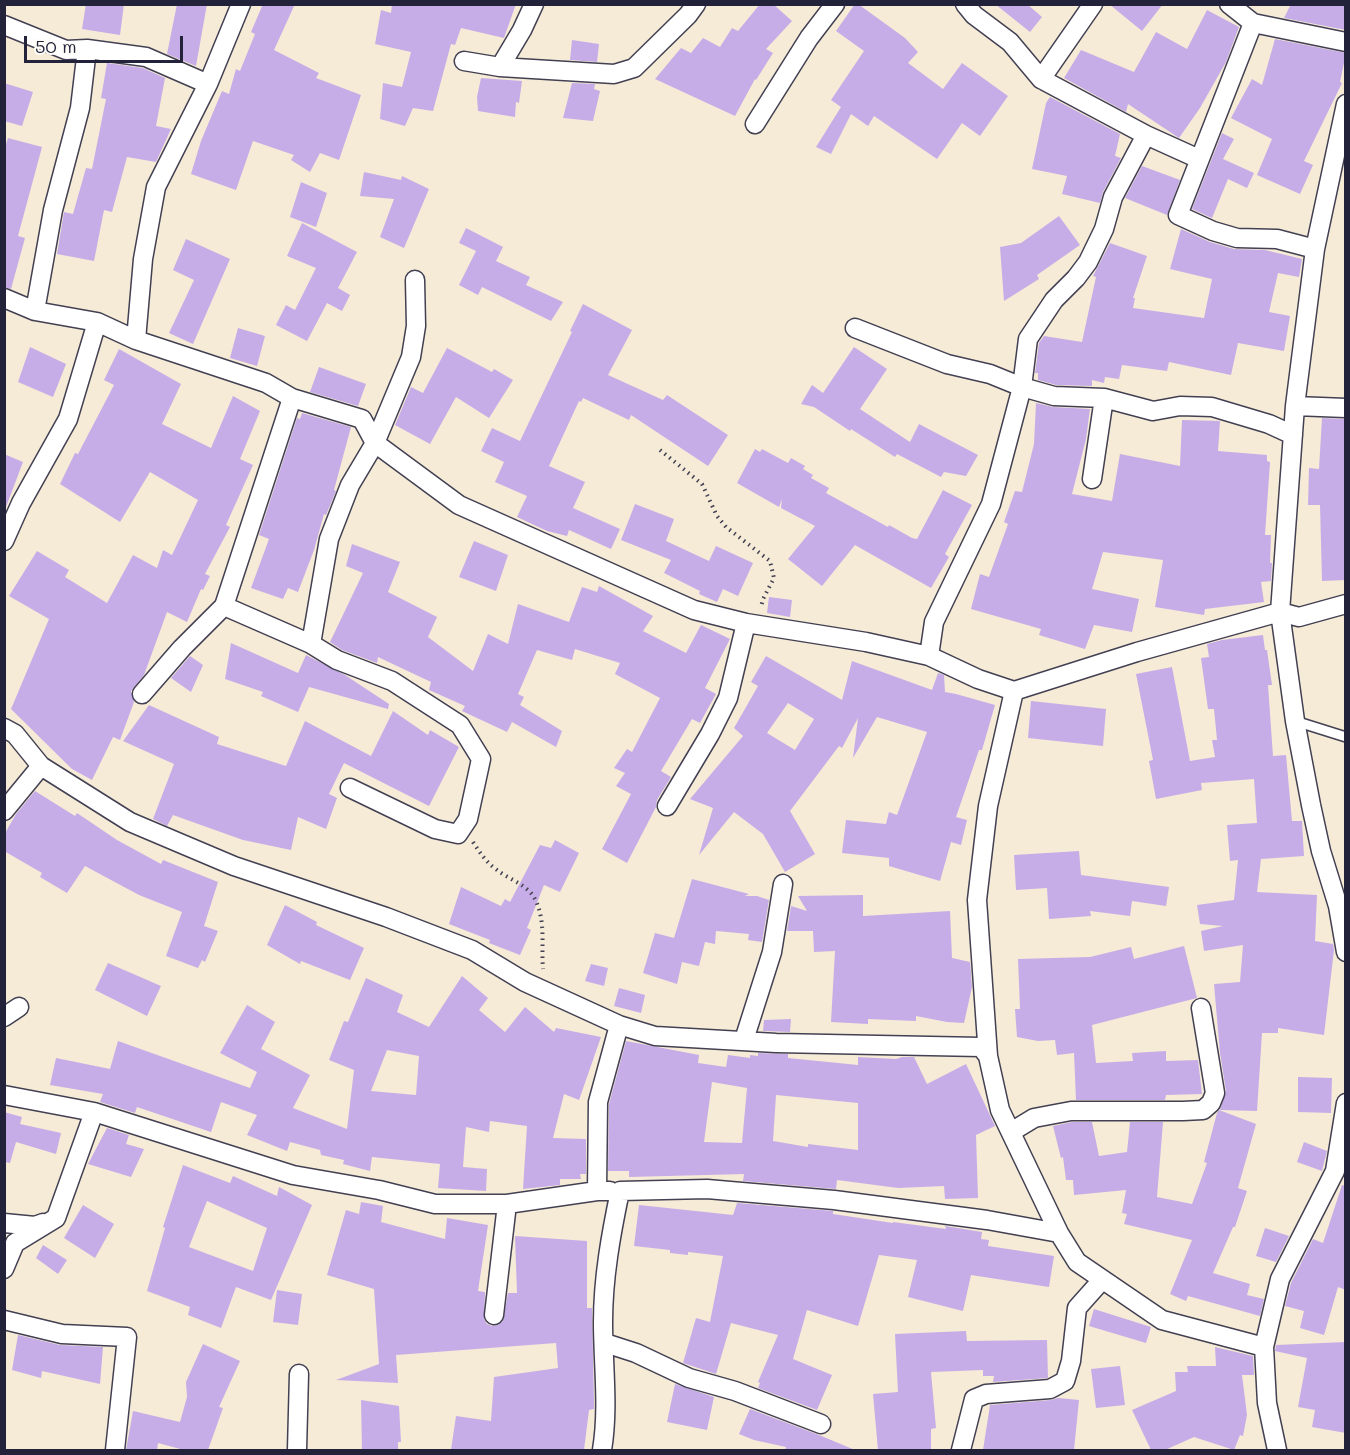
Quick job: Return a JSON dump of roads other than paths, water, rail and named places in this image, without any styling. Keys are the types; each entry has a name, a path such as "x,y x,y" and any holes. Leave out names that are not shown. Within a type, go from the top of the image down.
{"street":[{"path":"136,340 143,259 156,188 208,84 241,4"},
{"path":"500,67 534,4"},
{"path":"464,61 500,67 614,74 633,69 688,15 696,4"},
{"path":"755,124 809,38 835,4"},
{"path":"966,4 974,15 1010,42 1041,79 1146,135 1199,159"},
{"path":"1041,79 1093,4"},
{"path":"1229,4 1253,23 1346,42"},
{"path":"1253,23 1178,214 1213,231 1237,238 1277,239 1315,249"},
{"path":"4,25 66,50 87,49 146,57 208,84"},
{"path":"35,310 53,210 80,108 87,49"},
{"path":"1346,104 1315,249 1295,406 1280,612 1295,721 1321,851 1338,906 1346,952"},
{"path":"929,656 934,622 991,504 1022,387 1028,339 1054,300 1088,262 1104,229 1113,197 1146,135"},
{"path":"311,644 329,539 350,485 375,443 411,357 416,326 415,280"},
{"path":"4,298 35,310 97,322 136,340 266,383 292,398 362,419 375,443 459,505 694,610 751,624 866,642 929,656 978,679 1014,691 1137,652 1280,612 1299,617 1346,604"},
{"path":"4,541 21,502 68,419 97,322"},
{"path":"855,328 947,364 1054,396 1104,398 1153,411 1180,406 1212,407 1269,424 1293,435"},
{"path":"142,694 182,648 224,606 292,398"},
{"path":"1092,479 1104,398"},
{"path":"1295,406 1346,408"},
{"path":"224,606 311,644 337,660 392,681 460,725 481,759 468,819 458,834 435,829 350,788"},
{"path":"667,806 710,735 728,698 751,624"},
{"path":"1014,691 988,806 977,900 988,1056 1000,1110 1059,1233 1077,1262 1161,1320 1264,1347"},
{"path":"4,728 15,734 41,766 130,822 234,866 386,917 472,950 525,982 619,1026 655,1036 776,1043 981,1047 988,1056"},
{"path":"4,811 41,766"},
{"path":"744,1040 772,952 783,885"},
{"path":"1011,1132 1034,1118 1071,1112 1203,1110 1211,1103 1215,1094 1201,1008"},
{"path":"597,1191 598,1102 619,1026"},
{"path":"4,1095 94,1112 293,1175 379,1190 435,1204 507,1204 597,1191 707,1189 823,1199 987,1220 1059,1233"},
{"path":"1276,1450 1267,1403 1264,1347 1280,1279 1335,1171 1346,1103"},
{"path":"4,1269 15,1243 56,1218 94,1112"},
{"path":"602,1450 605,1430 603,1323 608,1252 620,1191"},
{"path":"494,1315 507,1204"},
{"path":"4,1223 35,1226 56,1218"},
{"path":"961,1450 974,1399 986,1394 1050,1389 1065,1381 1071,1361 1077,1308 1102,1280"},
{"path":"4,1320 62,1334 127,1337 115,1450"},
{"path":"604,1344 636,1353 688,1378 735,1391 821,1424"},
{"path":"297,1450 299,1374"}],"lane":[{"path":"1295,721 1346,737"}]}
